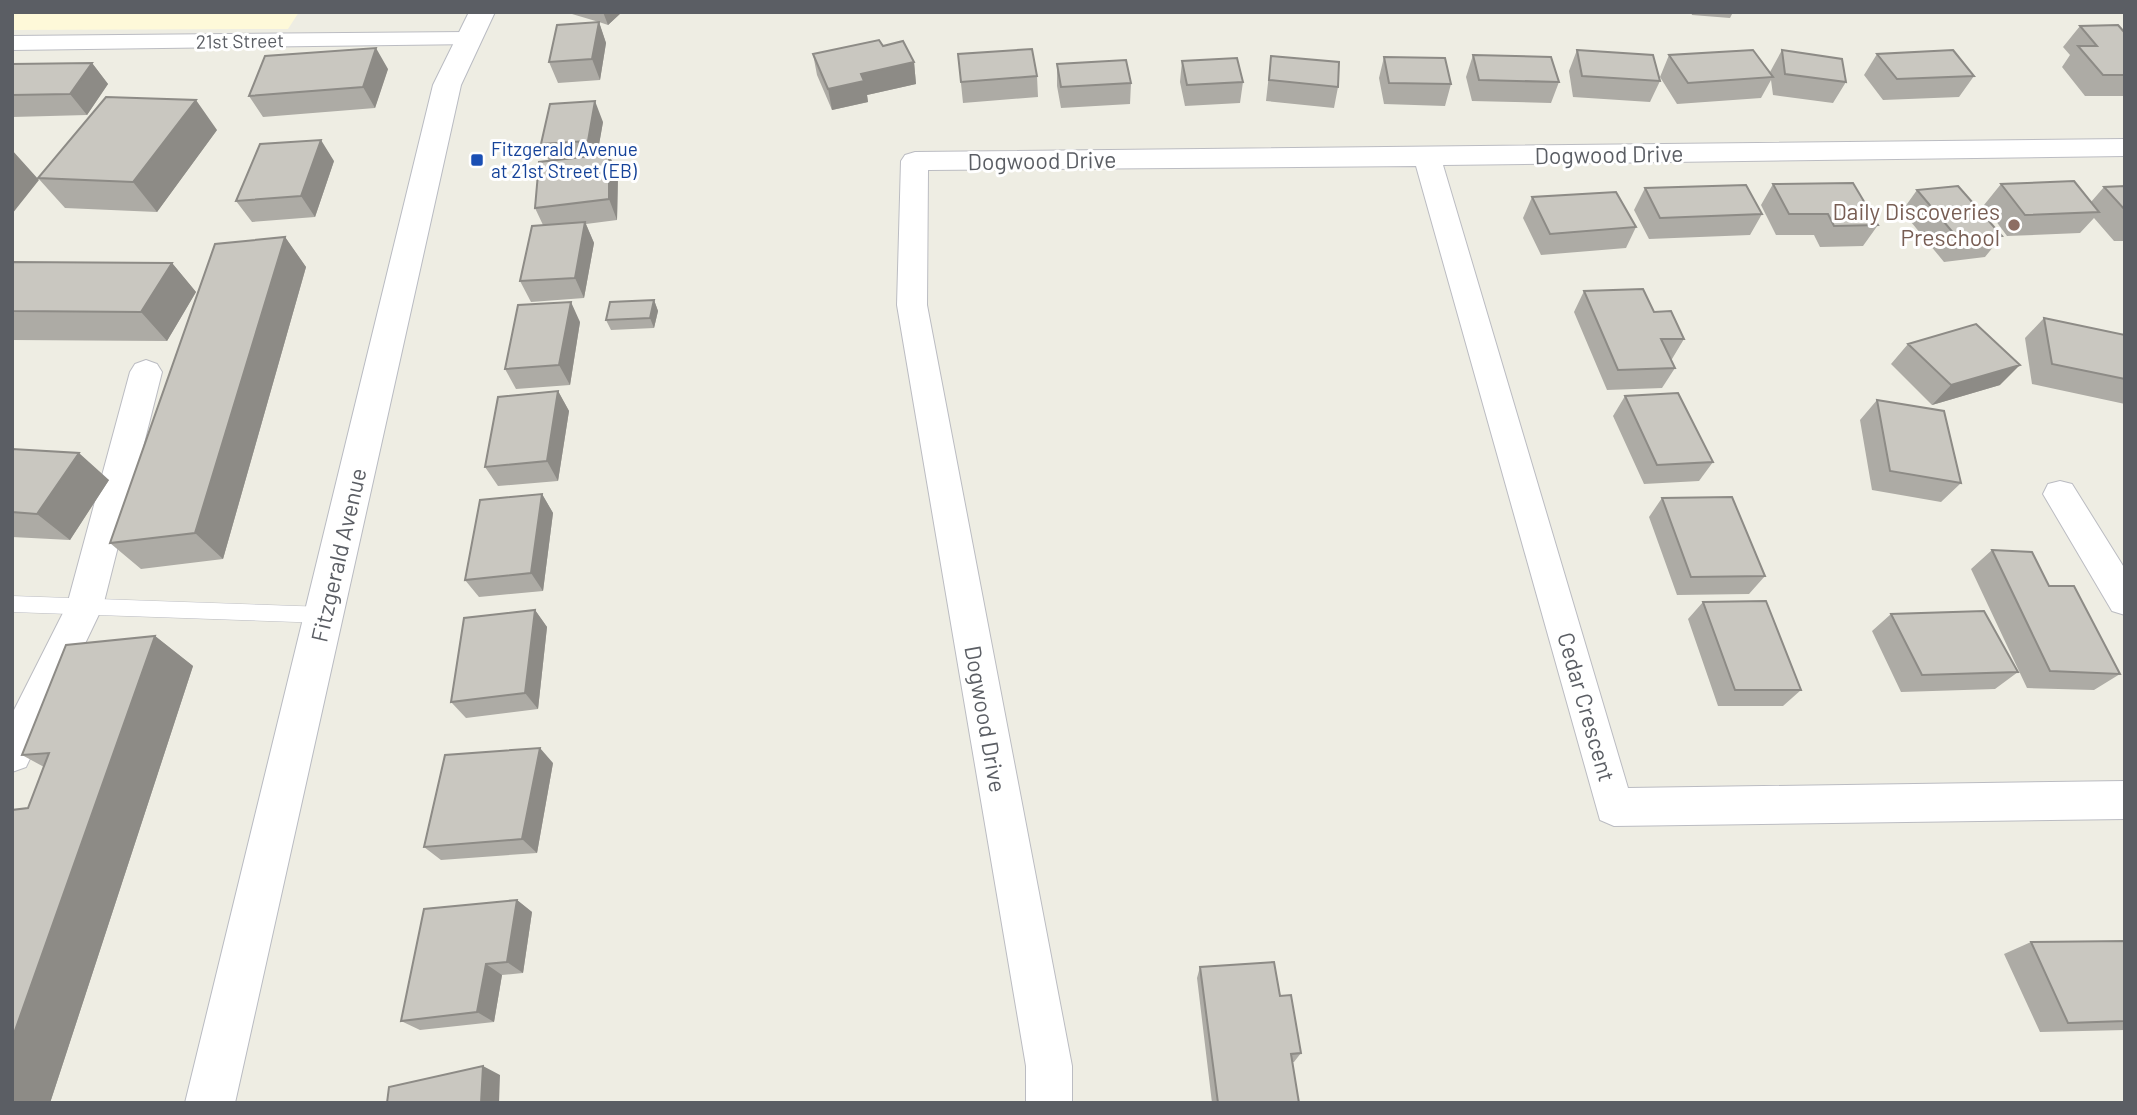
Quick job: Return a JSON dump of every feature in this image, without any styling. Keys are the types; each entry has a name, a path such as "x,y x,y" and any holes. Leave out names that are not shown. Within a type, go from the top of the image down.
{"street":[{"name":"21st Street","path":"12,43 475,26"},
{"name":"Fitzgerald Avenue","path":"210,1103 326,615 447,85 475,26"},
{"name":"Dogwood Drive","path":"1049,1103 1049,1066 912,304 915,160 1427,158 2125,147"},
{"name":"Cedar Crescent","path":"1427,158 1614,807 2125,800"},
{"path":"12,754 85,606 146,372"},
{"path":"2060,494 2125,600"}],"lane":[{"path":"12,604 326,615"}],"shaded area":[{"path":"12,12 299,12 288,29 12,30"}],"building":[{"path":"599,22 592,59 549,62 557,25"},
{"path":"2118,25 2125,33 2125,75 2103,75 2078,46 2097,46 2080,26"},
{"path":"879,40 883,46 903,41 914,62 861,74 864,81 828,89 813,54"},
{"path":"376,48 363,87 249,96 265,56"},
{"path":"1032,49 1037,76 961,82 958,54"},
{"path":"1577,50 1653,55 1660,81 1582,76"},
{"path":"1753,50 1773,77 1688,83 1669,55"},
{"path":"1782,50 1842,59 1846,82 1785,74"},
{"path":"1953,50 1974,76 1897,79 1877,54"},
{"path":"1473,55 1551,57 1559,82 1479,80"},
{"path":"1271,56 1339,62 1338,87 1269,80"},
{"path":"1384,57 1445,58 1451,84 1389,83"},
{"path":"1237,58 1243,82 1187,85 1182,61"},
{"path":"1126,60 1131,83 1061,87 1057,64"},
{"path":"92,63 70,94 12,95 12,64"},
{"path":"106,97 196,100 133,182 38,178"},
{"path":"595,101 588,141 541,144 550,104"},
{"path":"321,140 301,196 236,201 260,144"},
{"path":"609,154 609,199 535,208 539,162"},
{"path":"2074,181 2099,212 2025,215 2001,184"},
{"path":"1853,183 1878,225 1834,226 1828,214 1789,214 1773,184"},
{"path":"1746,185 1762,214 1660,218 1645,188"},
{"path":"1958,186 2002,236 1960,241 1917,190"},
{"path":"2125,186 2125,210 2104,187"},
{"path":"1616,192 1636,227 1550,234 1532,197"},
{"path":"585,222 575,278 520,281 532,226"},
{"path":"285,237 195,533 110,543 215,244"},
{"path":"12,262 172,263 141,312 12,311"},
{"path":"1643,289 1654,312 1671,311 1684,339 1661,339 1675,368 1618,370 1584,291"},
{"path":"654,300 650,318 606,320 610,302"},
{"path":"571,302 559,365 505,369 518,305"},
{"path":"2044,318 2125,335 2125,379 2052,364"},
{"path":"1976,324 2020,365 1951,385 1908,344"},
{"path":"558,391 547,461 485,467 498,397"},
{"path":"1678,393 1713,462 1657,465 1625,396"},
{"path":"1877,400 1944,411 1961,483 1890,471"},
{"path":"12,449 79,453 37,514 12,512"},
{"path":"542,494 531,573 465,580 480,500"},
{"path":"1732,497 1765,576 1691,577 1662,498"},
{"path":"1992,550 2032,552 2049,586 2074,586 2120,674 2050,671"},
{"path":"1766,601 1801,690 1735,690 1703,602"},
{"path":"535,610 525,693 451,702 464,618"},
{"path":"1984,611 2018,672 1922,675 1891,614"},
{"path":"155,636 12,1039 12,810 28,808 49,753 22,755 66,645"},
{"path":"540,748 522,839 424,847 445,755"},
{"path":"517,900 507,962 486,964 477,1012 401,1021 424,909"},
{"path":"2125,941 2125,1021 2068,1023 2031,942"},
{"path":"1274,962 1280,996 1291,995 1301,1053 1291,1054 1299,1103 1218,1103 1200,967"},
{"path":"483,1066 481,1103 387,1103 389,1087"}],"place":[{"name":"Fitzgerald Avenue at 21st Street (EB)","path":"477,160"},
{"name":"Daily Discoveries Preschool","path":"2014,225"}]}
